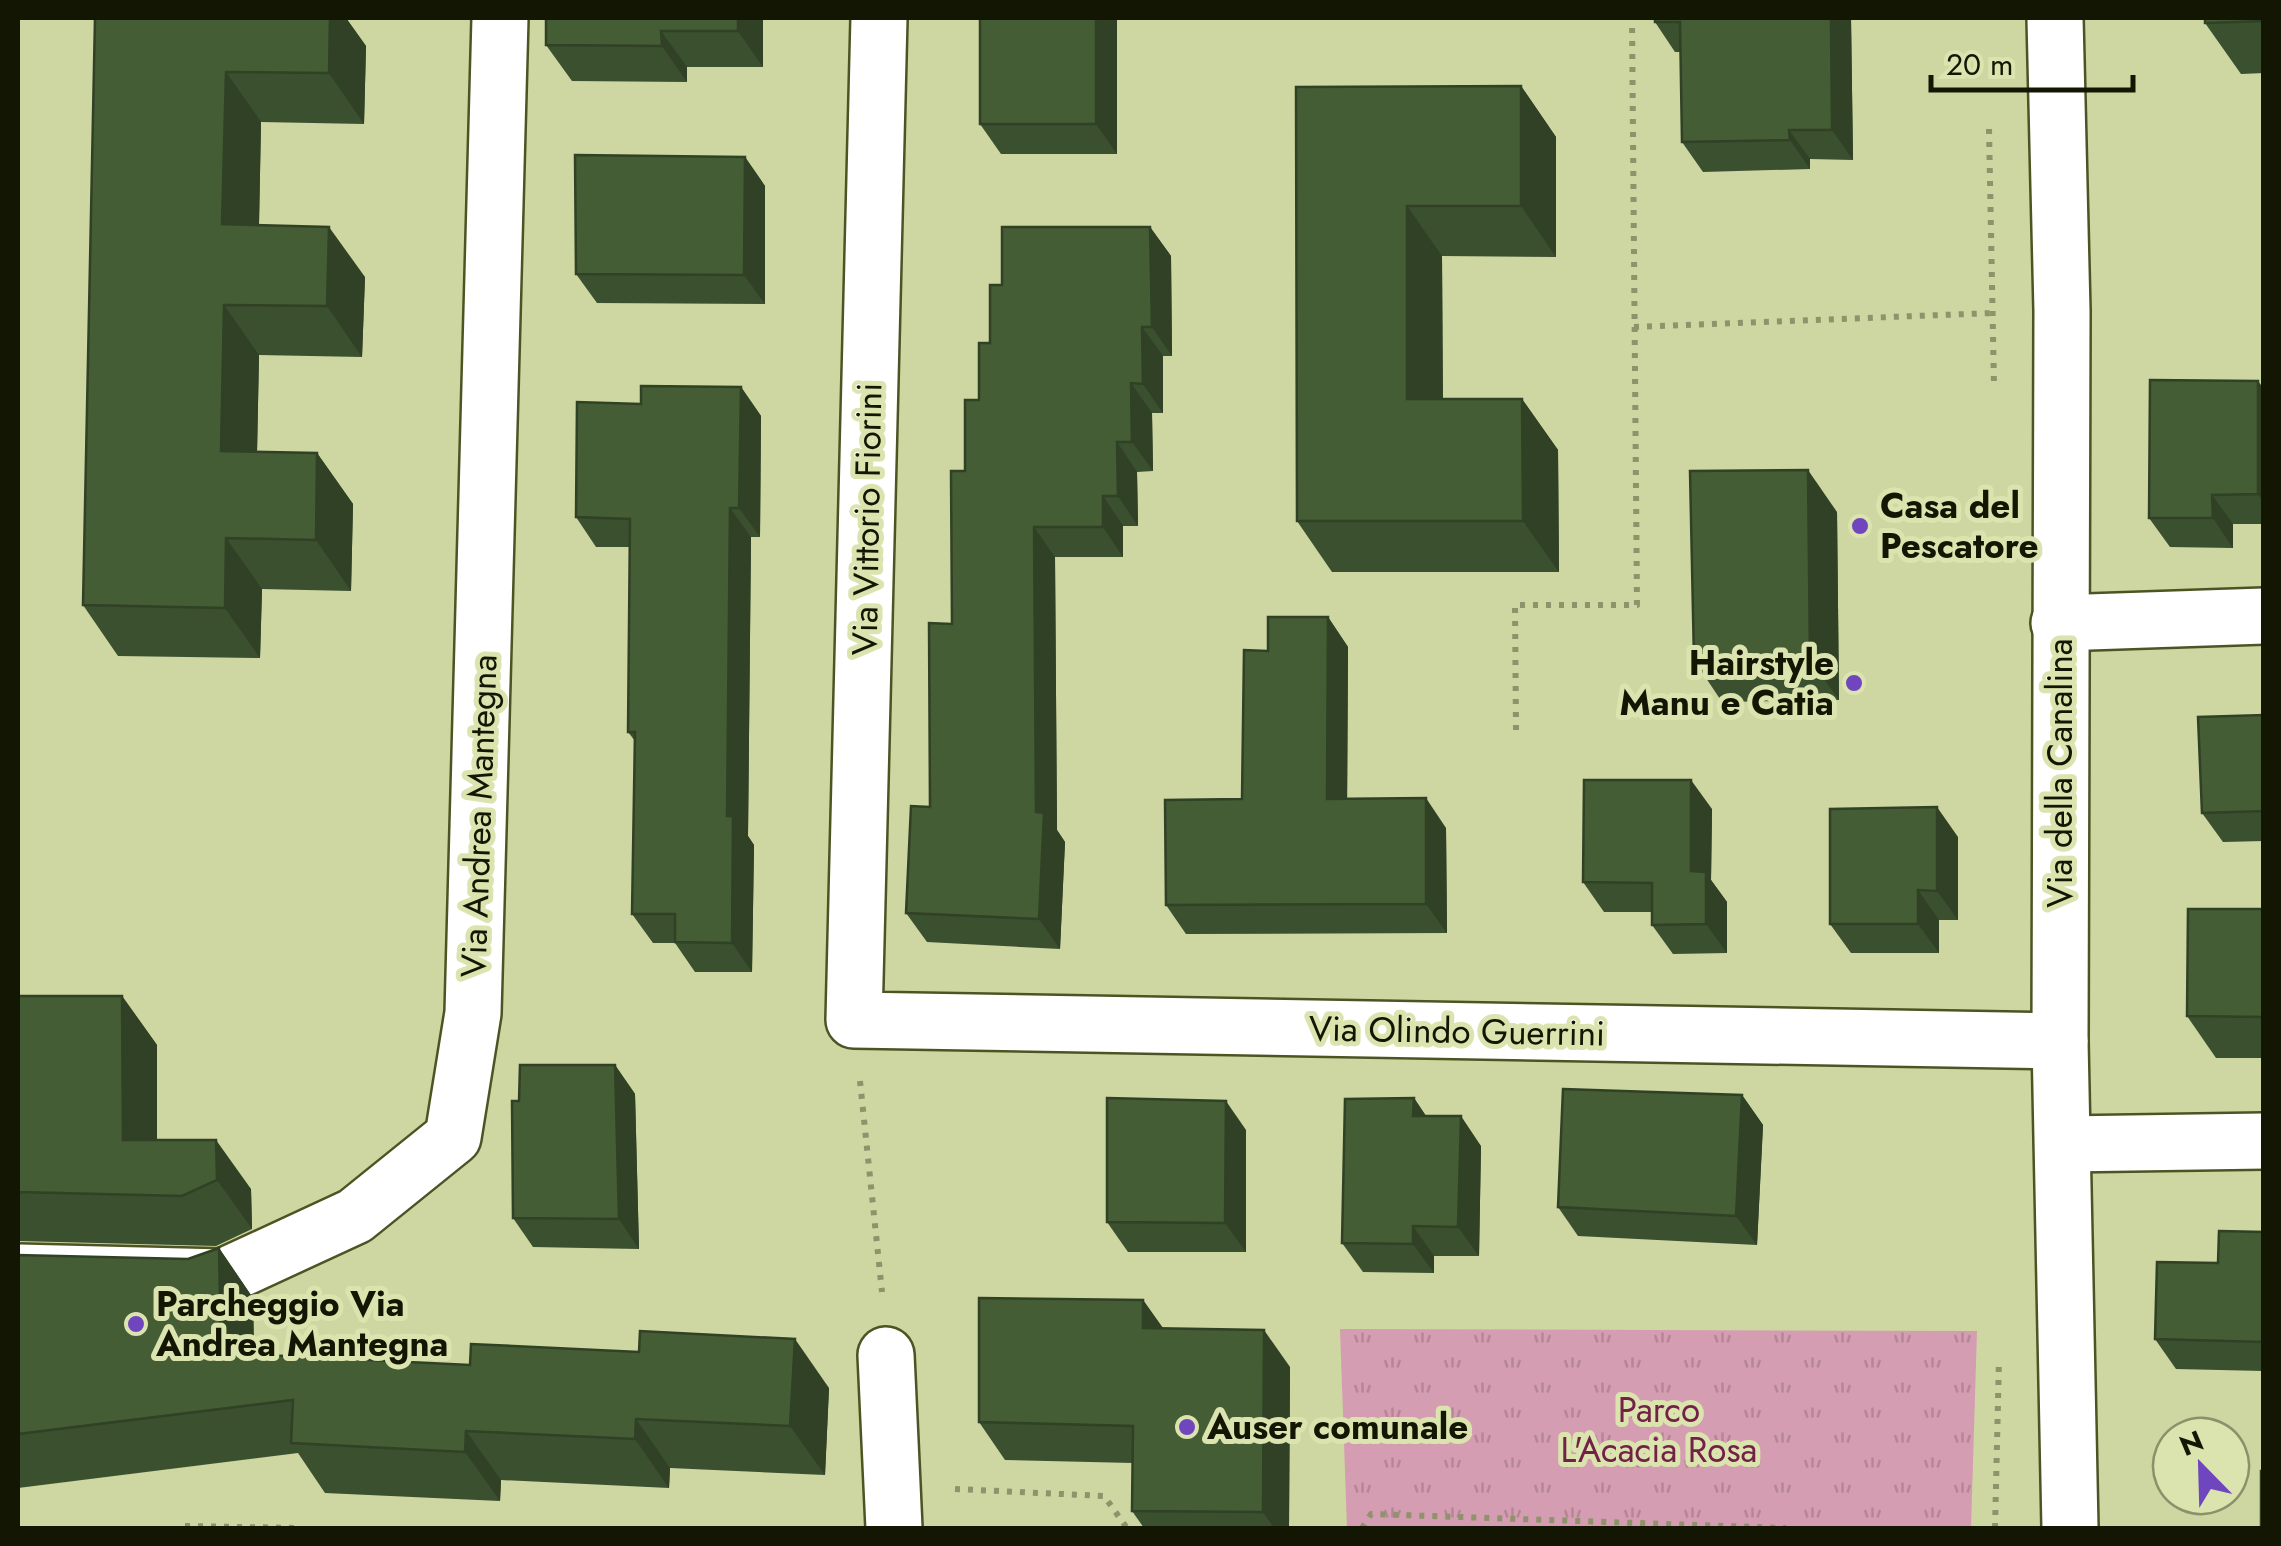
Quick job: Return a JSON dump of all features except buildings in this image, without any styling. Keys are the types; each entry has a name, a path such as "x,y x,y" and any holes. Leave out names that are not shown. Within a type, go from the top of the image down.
{"street":[{"name":"Via Andrea Mantegna","path":"18,1272 223,1277 355,1216 452,1138 474,1013 500,18"},
{"name":"Via Vittorio Fiorini","path":"854,1020 880,18"},
{"name":"Via della Canalina","path":"2056,18 2062,311 2060,1041 2070,1528"},
{"path":"2059,623 2264,616"},
{"name":"Via Olindo Guerrini","path":"854,1020 2060,1041"},
{"path":"2064,1144 2264,1140"},
{"path":"886,1355 894,1507"}],"path":[{"path":"1516,730 1515,606 1637,605 1632,18"},
{"path":"1634,327 2062,311"},
{"path":"854,1020 886,1355"},
{"path":"894,1507 1104,1496 1127,1528"},
{"path":"1362,1528 1371,1514 1786,1528"},
{"path":"185,1526 299,1528"}],"green space":[{"name":"Parco L'Acacia Rosa","path":"1340,1329 1977,1331 1971,1528 1347,1528"}],"place":[{"name":"Casa del Pescatore","path":"1860,526"},
{"name":"Hairstyle Manu e Catia","path":"1854,683"},
{"name":"Parcheggio Via Andrea Mantegna","path":"136,1324"},
{"name":"Auser comunale","path":"1187,1427"}]}
